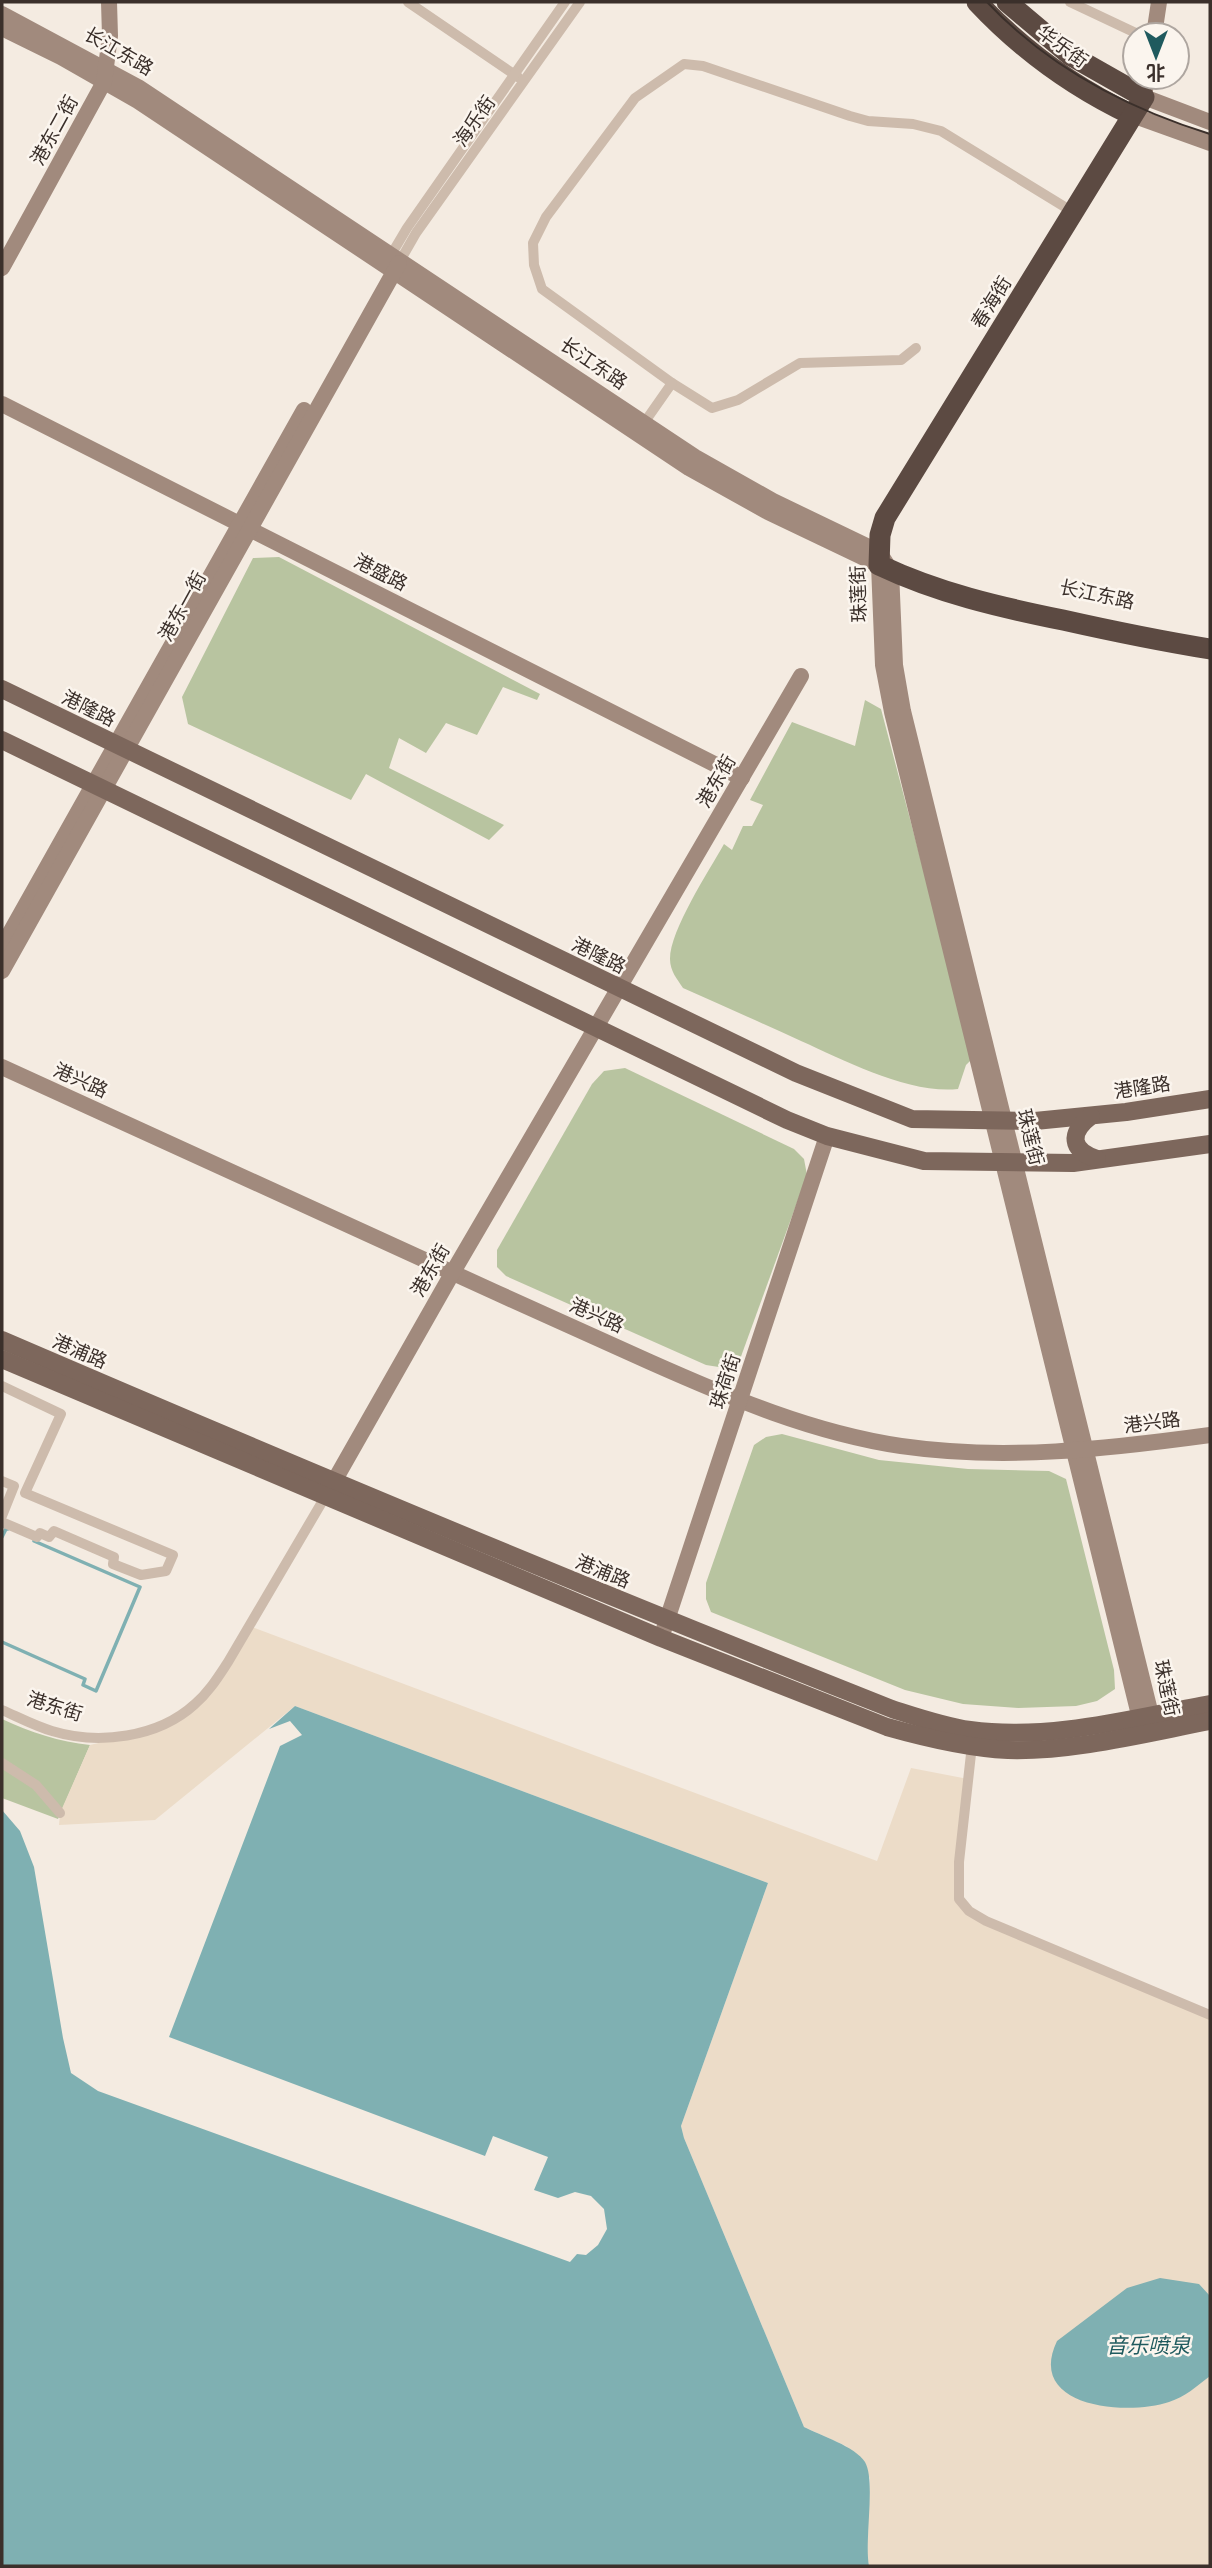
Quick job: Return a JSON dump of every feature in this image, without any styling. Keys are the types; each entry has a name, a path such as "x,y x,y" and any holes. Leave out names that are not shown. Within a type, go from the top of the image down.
{"highway":[{"name":"华乐街","path":"977,2 1010,35 1057,73 1132,115"},
{"name":"华乐街","path":"1007,2 1070,55 1121,77"},
{"name":"春海街","path":"883,563 880,535 885,518 1132,115 1143,91"},
{"name":"长江东路","path":"883,563 920,571 984,593 1210,638"},
{"name":"长江东路","path":"883,563 917,583 982,603 1210,649"}],"main road":[{"name":"港东二街","path":"2,268 105,76 110,36 109,2"},
{"path":"1156,21 1159,2"},
{"name":"长江东路","path":"2,14 105,76 138,101 733,480 883,563"},
{"name":"长江东路","path":"2,27 105,76"},
{"path":"1152,91 1210,122"},
{"path":"1132,115 1210,143"},
{"name":"长江东路","path":"393,263 689,468 768,512 883,563"},
{"name":"港东一街","path":"2,947 98,787 393,263"},
{"name":"港盛路","path":"2,404 742,778"},
{"name":"珠莲街","path":"883,563 883,665 887,691 998,1121 1147,1721"},
{"name":"港东街","path":"330,1490 453,1272 801,676"},
{"name":"港隆路","path":"2,689 796,1073 912,1119 1034,1122 1210,1099"},
{"path":"2,740 787,1120 827,1136 924,1161 1059,1164 1210,1144"},
{"name":"港东一街","path":"2,971 98,787"},
{"name":"港兴路","path":"2,1067 699,1383 793,1421 843,1435 902,1446 1024,1455 1210,1435"},
{"path":"1091,1116 1079,1126 1075,1134 1076,1144 1084,1155 1097,1159"},
{"name":"珠荷街","path":"661,1638 827,1136"},
{"name":"港浦路","path":"2,1340 661,1638 887,1727 923,1737 972,1745 1007,1750 1039,1749 1210,1704"},
{"name":"港浦路","path":"2,1359 330,1490 927,1721 970,1730 1051,1730 1147,1721 1210,1721"}],"street":[{"path":"408,2 519,78"},
{"name":"海乐街","path":"393,263 519,78 565,2"},
{"name":"海乐街","path":"519,78 580,2"},
{"path":"1070,2 1121,26"},
{"path":"916,348 901,360 800,363 738,400 712,408 542,289 534,265 533,243 546,217 635,98 684,64 703,66 868,121 913,124 941,131 1073,212"},
{"path":"644,423 673,383"},
{"path":"2,1386 61,1414 25,1493 173,1555 166,1571 141,1575 113,1564 114,1556 54,1531 49,1538 40,1533 37,1537 2,1522"},
{"path":"2,1481 14,1486 2,1516"},
{"name":"港东街","path":"2,1710 52,1731 92,1738 130,1736 167,1723 193,1707 212,1686 228,1662 330,1490"},
{"path":"972,1745 957,1883 959,1899 964,1905 986,1920 1210,2015"},
{"path":"2,1763 36,1785 60,1813"}],"green space":[{"path":"279,557 540,694 537,700 503,687 477,735 446,723 426,753 399,738 389,768 504,825 489,840 366,774 351,800 188,724 182,697 253,558"},
{"path":"865,700 881,709 973,1058 966,1065 958,1089 919,1086 857,1066 683,988 671,967 672,947 683,917 724,844 732,850 743,826 752,826 763,805 750,800 792,722 855,746"},
{"path":"625,1068 794,1149 804,1159 807,1175 739,1362 725,1368 706,1365 506,1276 497,1267 497,1250 592,1084 604,1071"},
{"path":"782,1434 879,1460 968,1469 1049,1471 1066,1479 1114,1670 1115,1689 1097,1701 1076,1706 1018,1708 963,1704 905,1690 711,1612 706,1599 706,1583 754,1445 766,1437"},
{"path":"2,1719 45,1736 90,1745 58,1819 2,1798"}],"shaded area":[{"path":"249,1626 877,1861 911,1768 968,1779 957,1883 969,1911 1210,2015 1210,2566 869,2566 866,2552 870,2478 846,2446 804,2427 681,2126 768,1883 295,1706 155,1820 59,1825 60,1813 90,1745 129,1736 193,1707"}],"water":[{"path":"295,1706 768,1883 681,2126 804,2427 846,2446 865,2462 870,2483 869,2566 2,2566 2,1810 20,1831 34,1867 71,2073 98,2091 570,2262 577,2254 586,2255 598,2245 607,2229 604,2209 591,2196 575,2192 558,2198 534,2190 548,2157 493,2136 485,2156 169,2037 280,1746 302,1735 290,1721 269,1729"},
{"name":"音乐喷泉","path":"1160,2278 1199,2284 1210,2296 1210,2376 1180,2397 1151,2406 1107,2407 1085,2402 1067,2393 1055,2381 1051,2363 1057,2341 1127,2288"}],"waterway":[{"path":"2,1537 8,1529"},
{"path":"2,1642 85,1679 83,1685 96,1691 140,1587 34,1541"}],"tram line":[{"path":"987,2 1036,46 1090,83 1148,112 1210,134"}]}
